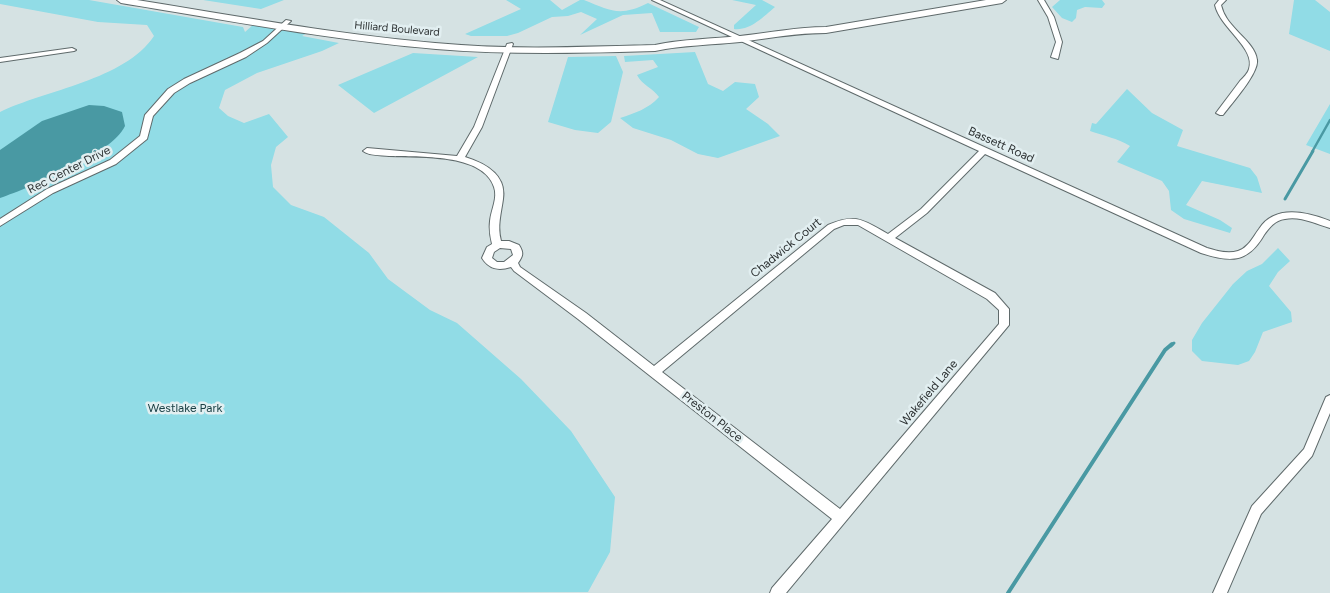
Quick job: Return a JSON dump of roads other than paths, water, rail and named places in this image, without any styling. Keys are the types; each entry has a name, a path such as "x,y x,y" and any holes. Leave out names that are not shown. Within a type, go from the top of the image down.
{"main road":[{"name":"Hilliard Boulevard","path":"121,0 390,42 621,50 739,39 809,30 826,30 1002,0"},
{"name":"Hilliard Boulevard","path":"161,0 284,24"},
{"name":"Hilliard Boulevard","path":"809,30 821,24 961,0"}],"street":[{"name":"Bassett Road","path":"655,0 1191,246 1221,256 1236,256 1247,252 1267,225 1280,216 1305,217 1330,225"},
{"path":"1041,0 1050,16 1058,42 1054,57"},
{"path":"1220,113 1253,70 1255,63 1246,44 1218,10 1218,5 1223,0"},
{"name":"Rec Center Drive","path":"0,223 50,191 89,174 125,154 144,137 149,115 170,91 243,55 271,37 284,24"},
{"path":"460,158 478,127 508,47"},
{"path":"0,60 72,50"},
{"path":"367,151 380,154 460,158 478,163 496,177 499,190 494,222 497,245"},
{"path":"889,238 924,211 984,151"},
{"name":"Chadwick Court","path":"655,372 831,227 844,222 860,222 889,238"},
{"name":"Wakefield Lane","path":"777,593 1004,325 1004,309 991,296 889,238"},
{"path":"509,244 518,249 518,256 513,263 502,266 489,262 487,258 488,251 497,245 509,244"},
{"name":"Preston Place","path":"513,263 517,269 655,372 841,518"},
{"path":"1220,593 1256,510 1308,452 1330,400"}],"waterway":[{"path":"1312,152 1330,120"},
{"path":"1285,199 1313,151"},
{"path":"1171,346 1174,343"},
{"path":"1008,593 1165,350 1172,344"}],"park label":[{"name":"Westlake Park","path":"185,408"}]}
